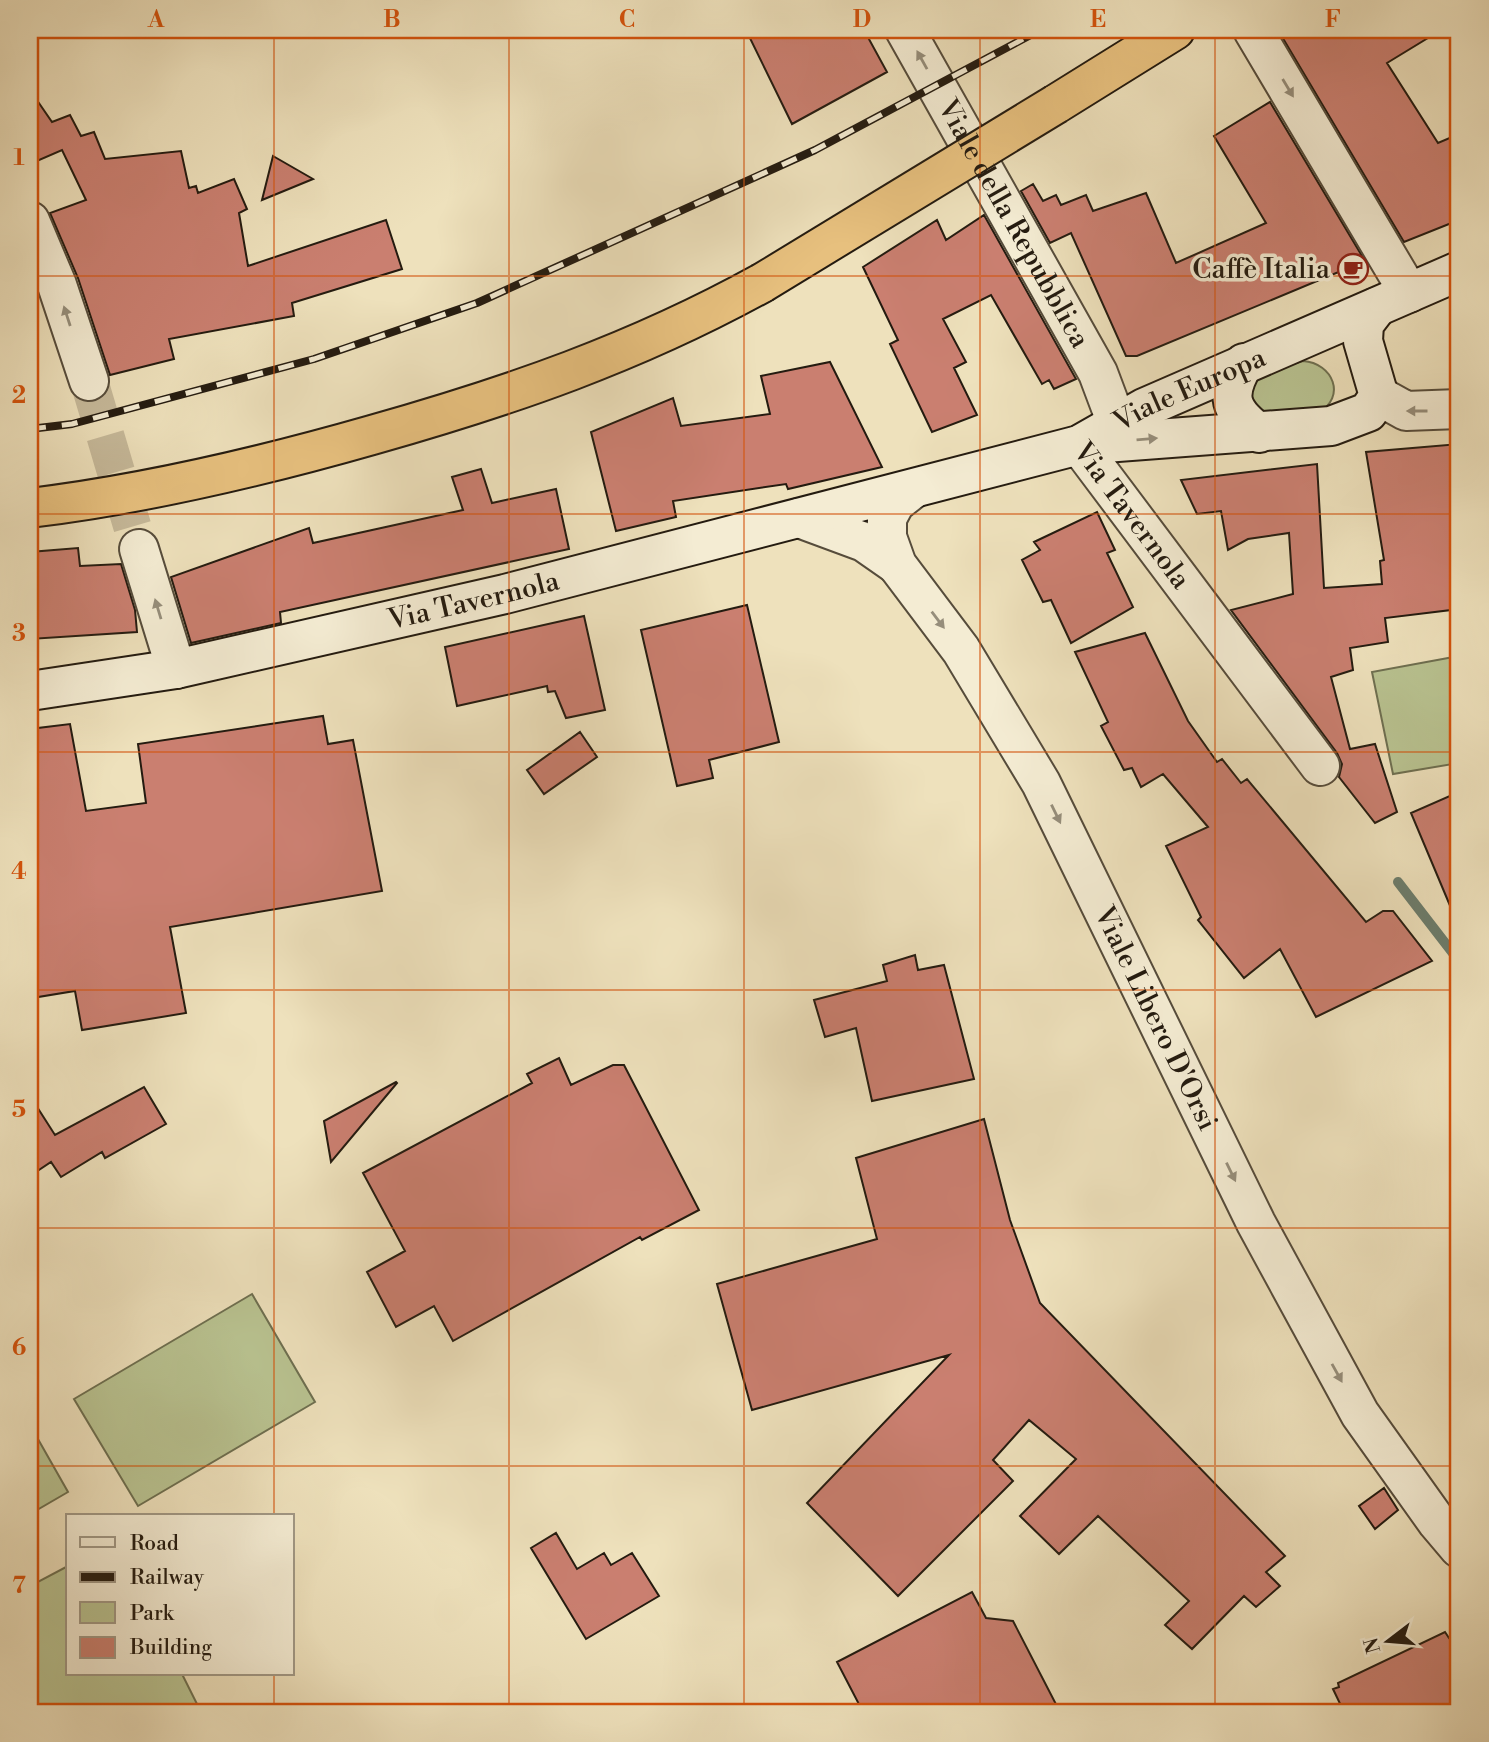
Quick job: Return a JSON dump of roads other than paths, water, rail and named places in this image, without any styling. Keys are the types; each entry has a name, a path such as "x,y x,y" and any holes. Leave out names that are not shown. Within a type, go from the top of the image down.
{"highway":[{"path":"30,508 140,492 261,465 450,413 604,360 706,314 762,283 1175,30"}],"street":[{"name":"Viale della Repubblica","path":"905,30 1098,373 1116,421"},
{"path":"1253,30 1383,314 1379,396 1406,411 1459,409"},
{"path":"30,221 57,285 89,381"},
{"path":"1383,314 1459,271"},
{"name":"Viale Europa","path":"913,489 1079,445 1116,421 1244,363 1327,328 1352,332 1383,314"},
{"path":"1244,363 1234,381 1231,398 1241,419 1259,433"},
{"name":"Via Tavernola","path":"1079,445 1331,426 1368,412 1379,396"},
{"name":"Via Tavernola","path":"1079,445 1320,766"},
{"name":"Via Tavernola","path":"30,691 176,669 505,594 913,489"},
{"name":"Viale Libero D'Orsi","path":"913,489 895,503 887,518 887,537 897,565 961,650 1041,783 1256,1223 1360,1415 1437,1522 1459,1548"},
{"path":"799,518 864,542 897,565"},
{"path":"139,549 176,669"}],"waterway":[{"path":"1398,882 1459,961"}],"tunnel":[{"path":"89,381 139,549"}],"railway":[{"path":"30,429 72,424 314,359 477,303 815,150 1040,30"}],"place":[{"name":"Caffè Italia","path":"1353,269"}]}
